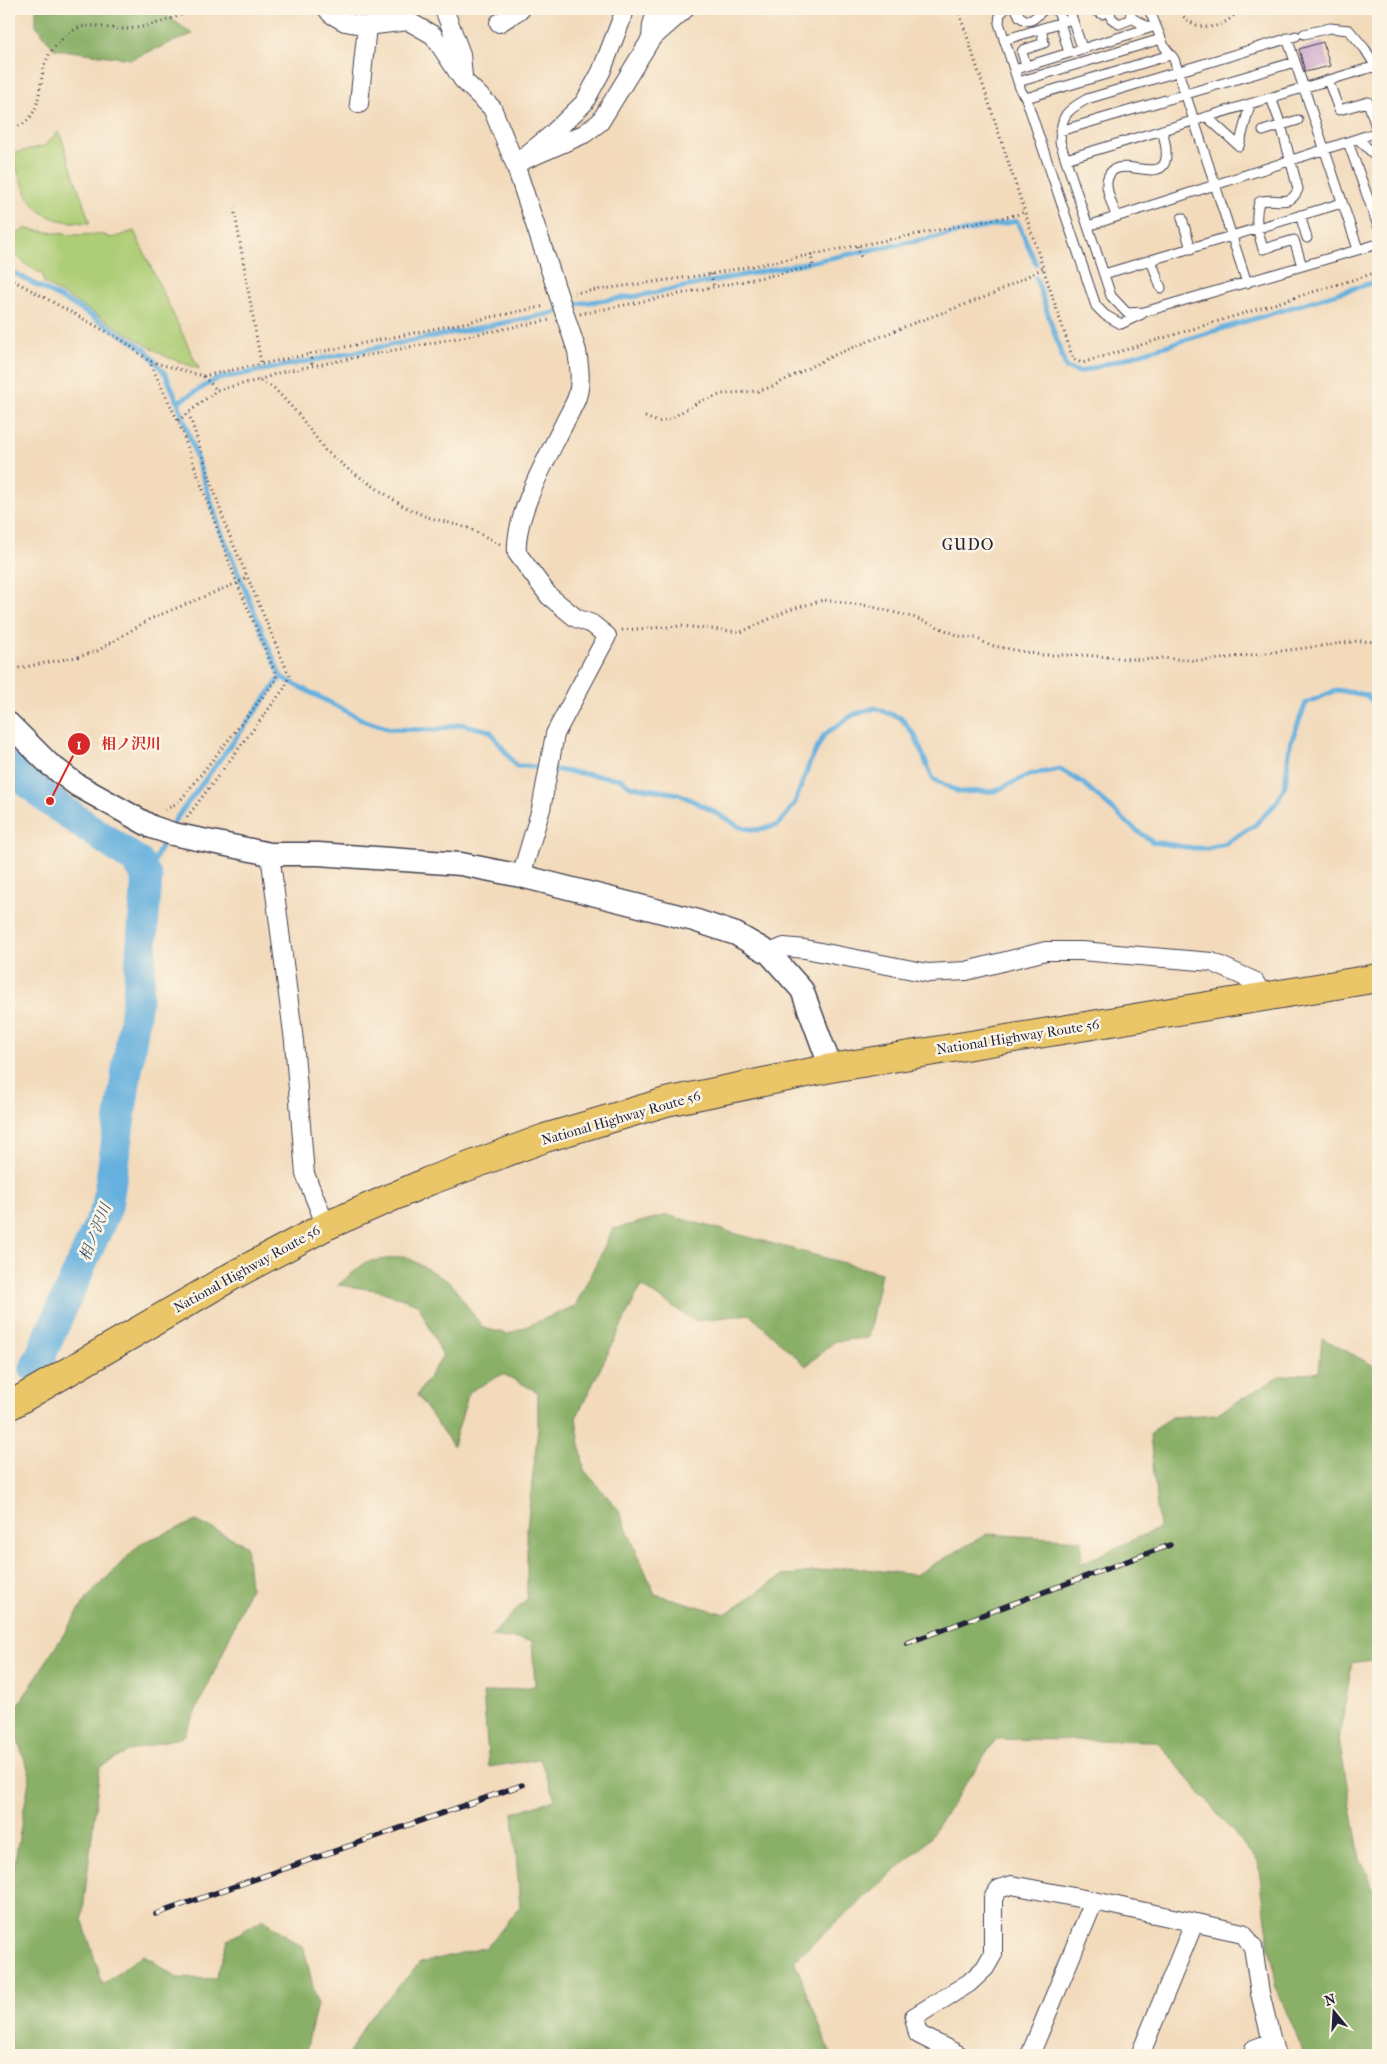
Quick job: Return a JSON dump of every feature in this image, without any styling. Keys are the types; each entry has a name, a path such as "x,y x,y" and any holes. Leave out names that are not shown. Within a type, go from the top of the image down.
{"highway":[{"name":"National Highway Route 56","path":"9,1406 234,1275 326,1226 429,1181 545,1138 666,1102 831,1068 1378,978"}],"street":[{"path":"327,9 331,14 345,16 367,26 408,21 432,35 463,80 492,108 516,164 577,351 580,375 577,396 539,476 521,522 516,545 517,553 549,596 576,618 592,624 607,636 555,734 541,809 521,876"},
{"path":"444,9 460,54 463,80"},
{"path":"499,23 521,9"},
{"path":"651,39 652,25 657,9"},
{"path":"516,164 584,134 600,122 651,39 685,9"},
{"path":"516,164 551,135 584,103 601,72 624,13"},
{"path":"359,104 367,26"},
{"path":"9,724 50,764 77,785 148,825 177,835 270,854 318,854 461,864 521,876 694,920 736,934 769,953 802,990 831,1068"},
{"path":"270,854 294,1042 305,1174 326,1226"},
{"path":"769,953 784,947 805,949 928,973 966,971 1046,951 1081,951 1212,962 1254,981 1265,998"},
{"path":"959,2055 918,2034 914,2017 969,1983 985,1968 993,1954 992,1898 998,1889 1012,1885 1243,1933 1253,1947 1260,1993 1274,2048 1254,2049 1252,2055"},
{"path":"1030,2055 1094,1901"},
{"path":"1140,2055 1194,1923"}],"lane":[{"path":"1005,9 1000,14 999,23 1004,40 1018,82 1026,98 1096,306 1105,315 1121,324 1144,312 1378,244"},
{"path":"1016,9 1020,17 1030,21 1035,20 1045,9"},
{"path":"1052,9 1061,18 1060,22 1069,53"},
{"path":"1069,9 1082,48"},
{"path":"1092,9 1102,14 1110,9"},
{"path":"1110,9 1110,15 1116,23 1123,23 1130,13 1152,27 1170,54 1247,282"},
{"path":"1149,9 1152,27"},
{"path":"1004,40 1072,19"},
{"path":"1014,70 1152,27"},
{"path":"1026,66 1022,52 1044,43 1041,28"},
{"path":"1066,159 1328,80 1377,68 1349,30 1330,28 1296,36 1087,99 1065,114 1061,122 1060,142 1111,296 1127,313 1144,312"},
{"path":"1296,36 1295,62 1358,250"},
{"path":"1018,82 1161,38"},
{"path":"1026,98 1170,54"},
{"path":"1060,130 1295,62"},
{"path":"1088,226 1378,132 1368,102 1339,110 1328,80"},
{"path":"1271,98 1281,126 1298,189 1293,198 1283,202 1270,199 1259,202 1256,212 1257,227 1263,249 1294,240 1302,266"},
{"path":"1207,117 1239,146 1250,104"},
{"path":"1263,131 1298,120"},
{"path":"1116,216 1107,187 1110,174 1120,166 1151,171 1162,165 1167,154 1162,130"},
{"path":"1358,139 1378,158"},
{"path":"1348,142 1378,226"},
{"path":"1104,274 1342,203"},
{"path":"1300,215 1307,238"},
{"path":"1182,218 1191,249"},
{"path":"1151,260 1162,288"}],"path":[{"path":"9,129 16,128 31,116 39,99 48,56 65,37 77,29 91,24 124,29 141,27 194,9"},
{"path":"958,9 1073,359 1082,363 1378,272"},
{"path":"1177,9 1190,23 1207,27 1226,22 1240,9"},
{"path":"234,208 261,363"},
{"path":"563,306 572,293 711,274 1024,212"},
{"path":"858,246 861,258"},
{"path":"178,421 217,390 259,380 281,372 563,306 714,287 813,267 811,254"},
{"path":"645,417 658,422 668,420 699,402 722,394 745,393 764,389 841,352 990,295 1043,268"},
{"path":"711,274 714,287"},
{"path":"9,278 125,342 149,361 203,376 217,390"},
{"path":"203,376 553,305 563,306"},
{"path":"310,353 312,365"},
{"path":"148,825 179,802 276,680 276,675 237,583 178,421 149,361"},
{"path":"259,380 274,388 299,414 325,450 348,469 402,506 415,513 468,528 517,553"},
{"path":"177,835 191,810 286,686 288,675 226,527 189,414"},
{"path":"9,670 81,656 97,650 150,619 248,577"},
{"path":"607,636 626,628 681,626 741,632 789,610 824,600 869,606 916,618 962,636 976,638 989,645 1041,655 1083,655 1144,660 1161,658 1204,661 1359,641 1378,642"}],"green space":[{"path":"36,9 157,9 193,34 131,59 54,49 36,25"},
{"path":"59,131 90,223 57,219 40,211 27,195 16,168 14,153 44,146"},
{"path":"25,229 73,235 100,234 112,238 134,231 199,369 165,356 44,283 43,274 25,264 15,250 13,236"},
{"path":"667,1215 881,1273 868,1338 835,1341 806,1366 749,1314 695,1321 641,1286 576,1418 584,1470 618,1509 655,1594 725,1614 782,1576 850,1567 915,1575 987,1534 1082,1540 1080,1564 1159,1528 1150,1434 1171,1417 1216,1414 1281,1376 1319,1372 1322,1338 1378,1368 1378,1659 1352,1663 1339,1740 1360,1858 1378,1902 1378,2055 1305,2055 1275,1985 1258,1862 1157,1741 996,1739 926,1843 794,1960 831,2055 348,2055 367,2021 420,1963 487,1947 520,1907 513,1813 555,1799 540,1759 489,1767 483,1693 535,1686 532,1641 491,1636 527,1599 527,1528 538,1429 538,1392 503,1374 469,1392 453,1446 417,1395 443,1356 418,1304 377,1290 338,1285 366,1262 405,1256 451,1283 483,1328 508,1334 575,1306 613,1229"},
{"path":"196,1521 246,1545 250,1588 221,1657 184,1736 130,1751 100,1767 82,1919 103,1985 143,1954 177,1978 216,1979 228,1940 263,1919 304,1948 317,2004 305,2055 264,2055 241,2049 240,2055 9,2055 9,1876 13,1872 30,1775 10,1718 87,1598 141,1543"}],"building":[{"path":"1323,42 1330,66 1305,72 1299,49"}],"waterway":[{"path":"178,402 217,379 554,313 575,304 638,296 1017,221 1036,264"},
{"path":"9,270 77,307 145,349 166,375 178,402 220,529 281,677 365,721 390,729 437,730 461,724 490,731 516,766 621,779 630,786 679,794 740,827 756,830 778,825 794,805 810,762 824,735 853,715 875,708 901,718 915,736 933,779 959,792 995,791 1029,775 1060,769 1083,783 1132,827 1153,842 1192,848 1208,848 1226,843 1255,825 1277,802 1285,785 1290,744 1306,703 1337,690 1366,695 1378,707"},
{"path":"1036,278 1066,368 1080,372 1378,281"},
{"path":"170,827 281,677"},
{"name":"相ノ沢川","path":"9,766 50,801 138,862 147,878 138,994 107,1207 35,1368"},
{"path":"147,878 165,837"}],"railway":[{"path":"907,1643 1170,1545"},
{"path":"156,1914 522,1785"}],"place":[{"name":"相ノ沢川","path":"50,801"}],"district":[{"name":"GUDO","path":"968,544"}]}
